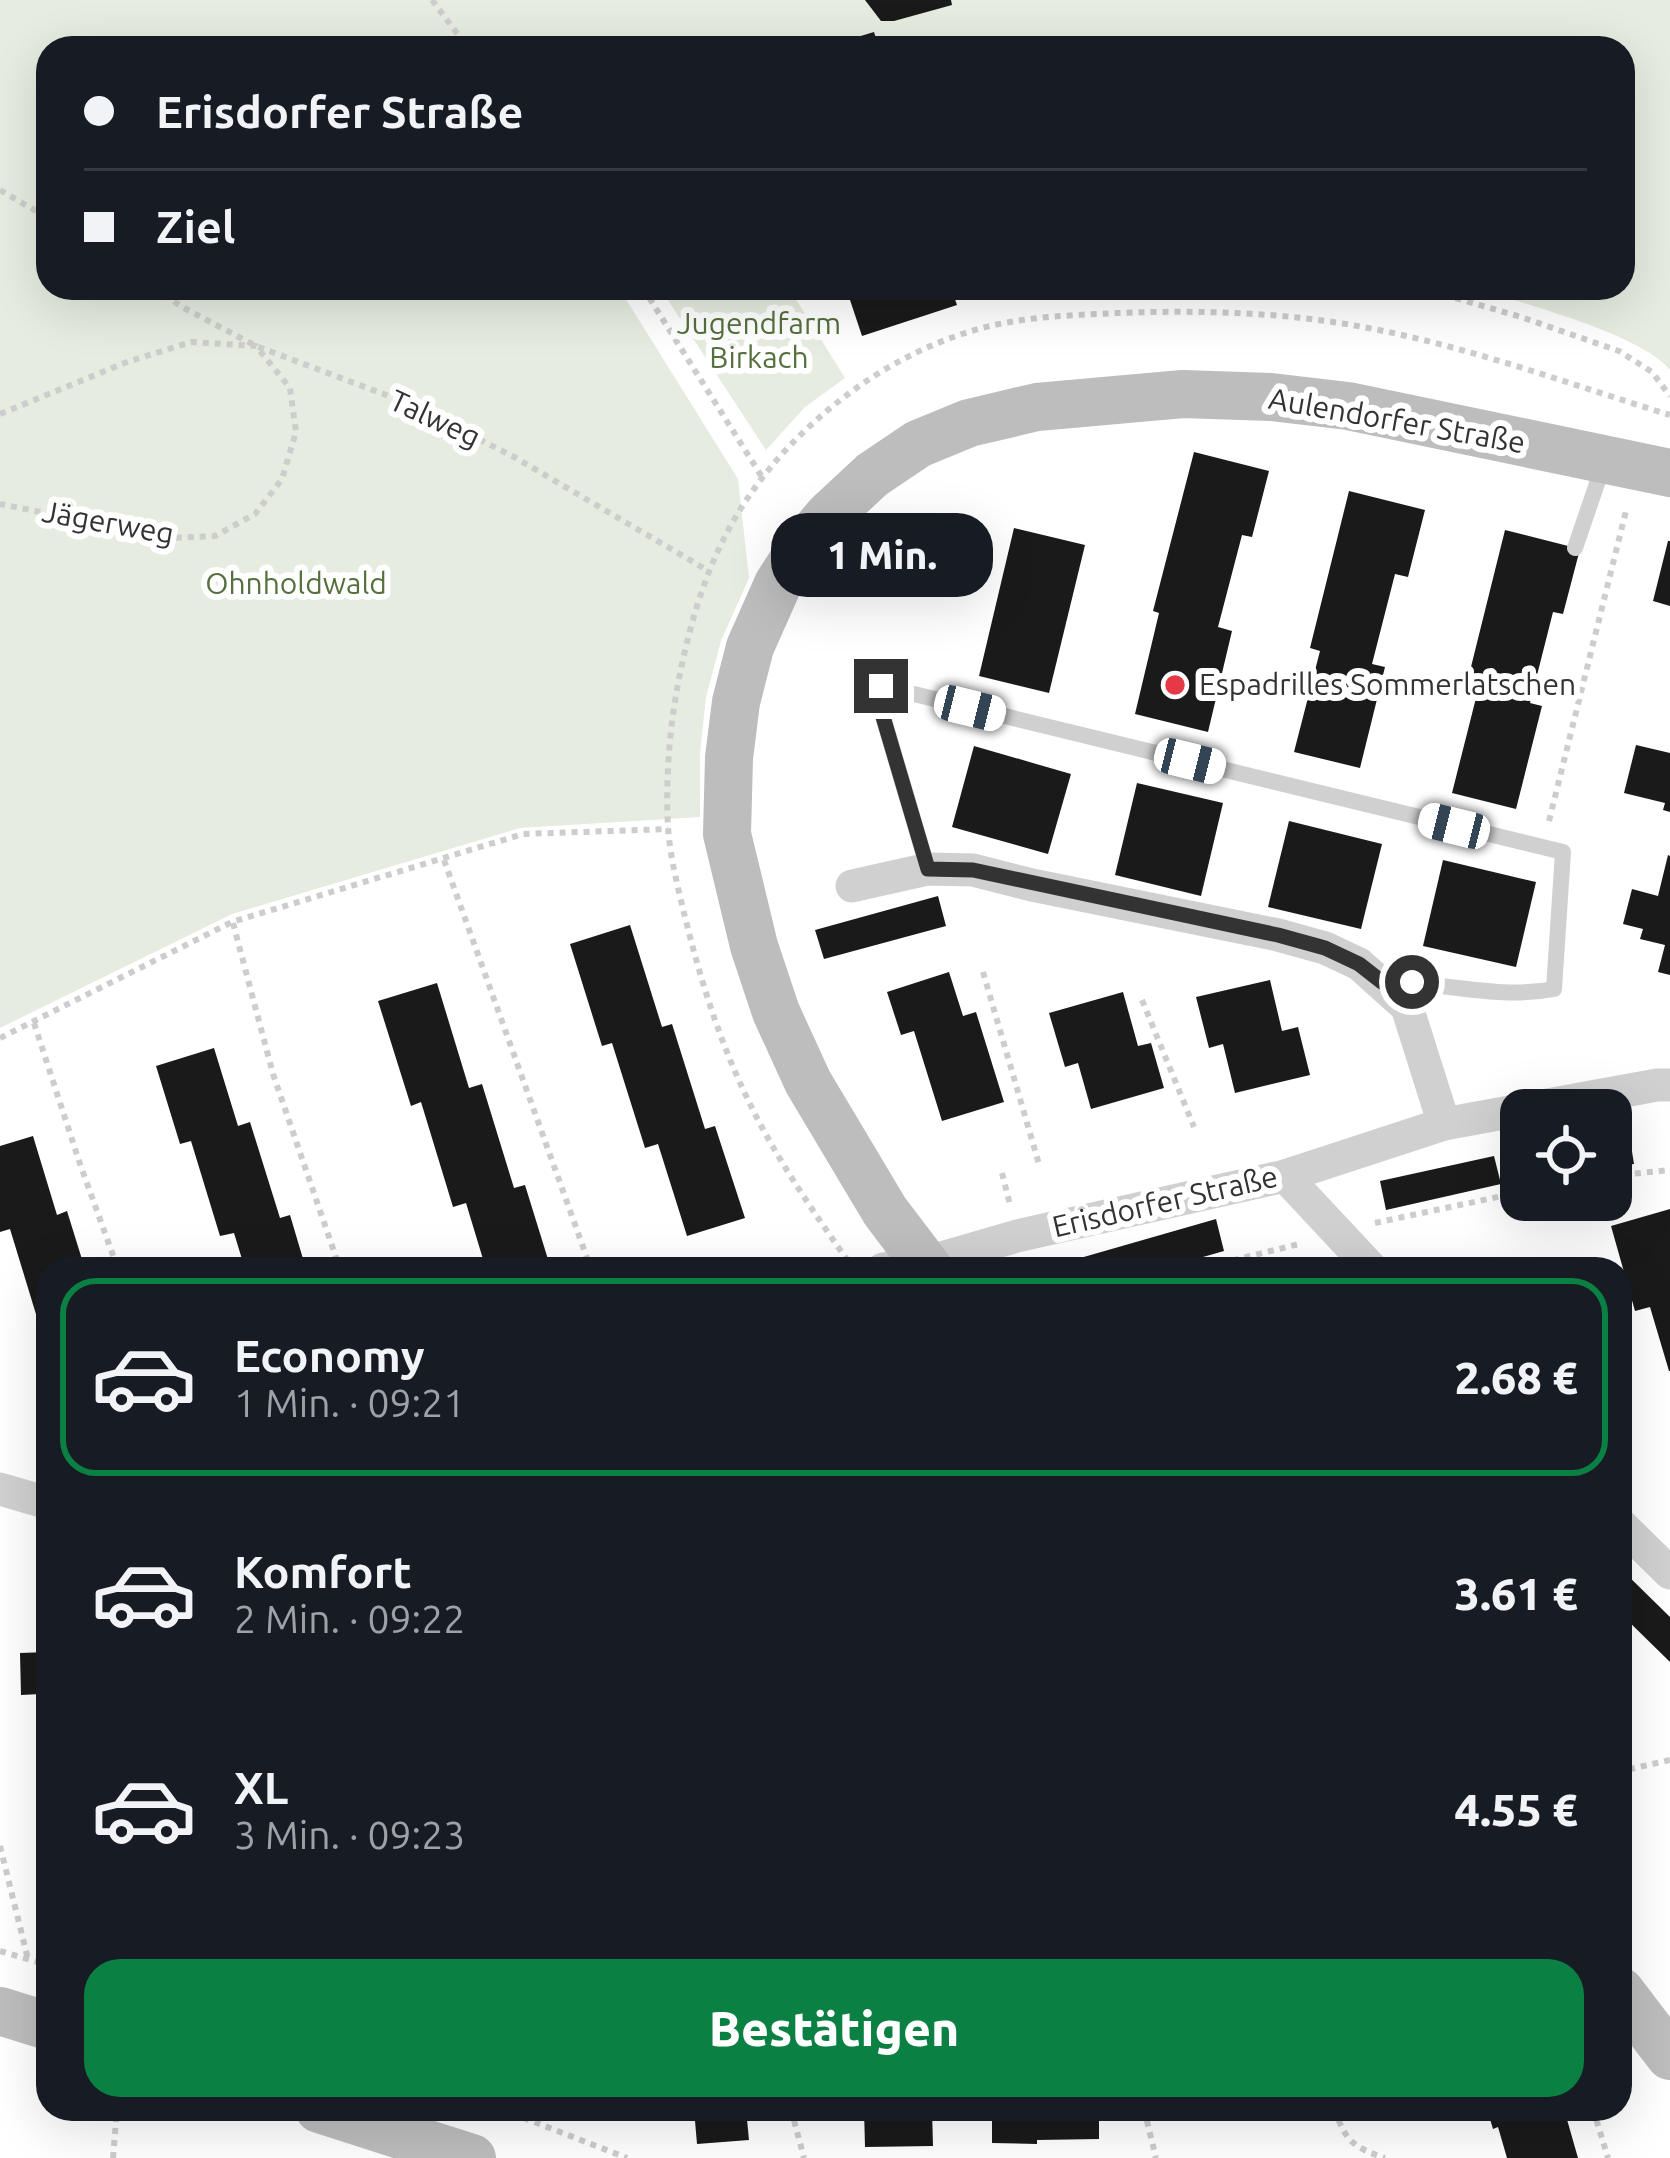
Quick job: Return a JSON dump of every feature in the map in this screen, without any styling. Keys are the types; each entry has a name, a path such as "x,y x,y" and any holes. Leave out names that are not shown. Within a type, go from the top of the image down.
{"main road":[{"name":"Aulendorfer Straße","path":"907,1257 886,1211 808,1082 776,1012 727,834 729,758 750,647 778,584 801,548 872,475 918,444 969,422 1037,407 1183,394 1270,397 1386,413 1670,473"},
{"path":"1632,2007 1670,2056"},
{"path":"0,2011 36,2022"},
{"path":"356,2121 472,2158"}],"street":[{"path":"852,886 928,869 973,870 1325,948 1359,964 1407,1007 1444,1124"},
{"name":"Erisdorfer Straße","path":"946,1257 1017,1236 1285,1176 1444,1124 1670,1085"},
{"path":"1285,1176 1361,1257"},
{"path":"0,1489 36,1500"},
{"path":"1632,1536 1670,1574"}],"lane":[{"path":"1575,548 1605,459"},
{"path":"928,869 881,710 881,686 1563,852 1554,988 1528,994 1382,982"}],"path":[{"path":"432,0 459,36"},
{"path":"0,190 36,211"},
{"name":"Talweg","path":"172,300 256,346 410,404 515,458 707,570"},
{"path":"651,300 762,477 707,570 676,690 668,830 678,888 718,1029 752,1108 845,1257"},
{"path":"1464,300 1619,351 1652,372 1670,396"},
{"path":"0,413 190,342 256,346"},
{"name":"Jägerweg","path":"0,504 172,538 215,536 254,514 282,479 296,432 290,388 256,346"},
{"path":"1543,847 1624,519"},
{"path":"0,1038 232,922 523,834 668,830"},
{"path":"443,859 587,1257"},
{"path":"232,922 273,1074 336,1257"},
{"path":"983,972 1039,1164"},
{"path":"1142,1000 1194,1127"},
{"path":"33,1022 114,1257"},
{"path":"1632,1174 1670,1170"},
{"path":"1248,1257 1500,1196"},
{"path":"1632,1769 1670,1760"},
{"path":"0,1846 28,1959"},
{"path":"0,1951 36,1961"},
{"path":"113,2158 115,2121"},
{"path":"532,2121 627,2158"},
{"path":"794,2121 804,2158"},
{"path":"1147,2121 1156,2158"},
{"path":"1338,2121 1342,2134 1364,2154 1384,2158"},
{"path":"1597,2121 1608,2158"}],"green space":[{"name":"Ohnholdwald","path":"0,0 1670,0 1670,370 1608,332 1515,300 1635,300 1635,36 36,36 36,300 626,300 738,479 749,578 721,641 706,697 700,817 520,828 232,914 0,1028"},
{"name":"Jugendfarm Birkach","path":"668,300 796,300 845,378 805,407 766,450"}],"building":[{"path":"865,0 951,0 952,5 881,21"},
{"path":"850,300 955,300 957,305 862,336"},
{"path":"1194,452 1269,471 1252,537 1242,535 1218,627 1232,631 1208,732 1135,714 1159,613 1153,611"},
{"path":"1349,491 1425,510 1408,577 1395,574 1372,664 1385,667 1360,768 1294,752 1320,651 1310,648"},
{"path":"1014,528 1085,545 1049,693 979,676"},
{"path":"1505,530 1580,549 1563,614 1553,612 1530,703 1542,706 1516,809 1452,793 1478,690 1466,687"},
{"path":"1670,541 1670,606 1653,601"},
{"path":"1636,745 1670,753 1670,812 1663,810 1665,803 1624,793"},
{"path":"974,746 1071,774 1048,854 952,827"},
{"path":"1137,783 1223,803 1201,896 1115,875"},
{"path":"1289,821 1382,844 1361,929 1268,907"},
{"path":"1668,855 1670,975 1658,972 1665,945 1640,939 1643,929 1623,924 1632,889 1658,896"},
{"path":"1443,860 1536,882 1516,967 1423,946"},
{"path":"938,896 946,926 824,959 815,930"},
{"path":"630,925 662,1027 672,1024 705,1129 715,1126 745,1218 687,1236 658,1144 645,1148 612,1043 602,1046 570,944"},
{"path":"949,972 963,1016 976,1012 1004,1102 942,1121 914,1031 901,1035 887,992"},
{"path":"1270,980 1282,1031 1298,1027 1310,1075 1235,1093 1223,1044 1209,1048 1196,997"},
{"path":"437,983 469,1088 482,1084 514,1188 525,1185 547,1257 482,1257 466,1203 453,1207 421,1102 411,1106 378,1001"},
{"path":"1123,992 1138,1046 1151,1043 1164,1088 1091,1109 1078,1063 1065,1067 1049,1013"},
{"path":"214,1048 238,1126 250,1122 280,1218 290,1215 302,1257 241,1257 234,1233 220,1236 191,1141 180,1144 156,1066"},
{"path":"33,1136 57,1215 67,1211 81,1257 36,1257 36,1314 10,1229 0,1232 0,1146"},
{"path":"1494,1156 1500,1184 1386,1210 1380,1181"},
{"path":"1670,1209 1670,1371 1650,1307 1635,1311 1632,1257 1620,1257 1611,1226"},
{"path":"1216,1219 1224,1251 1203,1257 1084,1257"},
{"path":"1632,1580 1670,1617 1670,1662 1632,1625"},
{"path":"36,1652 36,1694 21,1695 20,1653"},
{"path":"695,2121 747,2121 749,2140 697,2144"},
{"path":"864,2121 932,2121 933,2146 865,2147"},
{"path":"992,2121 1099,2121 1099,2139 992,2143"},
{"path":"1491,2121 1567,2121 1578,2158 1507,2158 1498,2127 1493,2129"}],"place":[{"name":"Espadrilles Sommerlatschen","path":"1175,685"}],"route":[{"path":"881,686 881,710 928,869 973,870 1278,935 1325,948 1359,964 1382,982 1412,982"}]}
